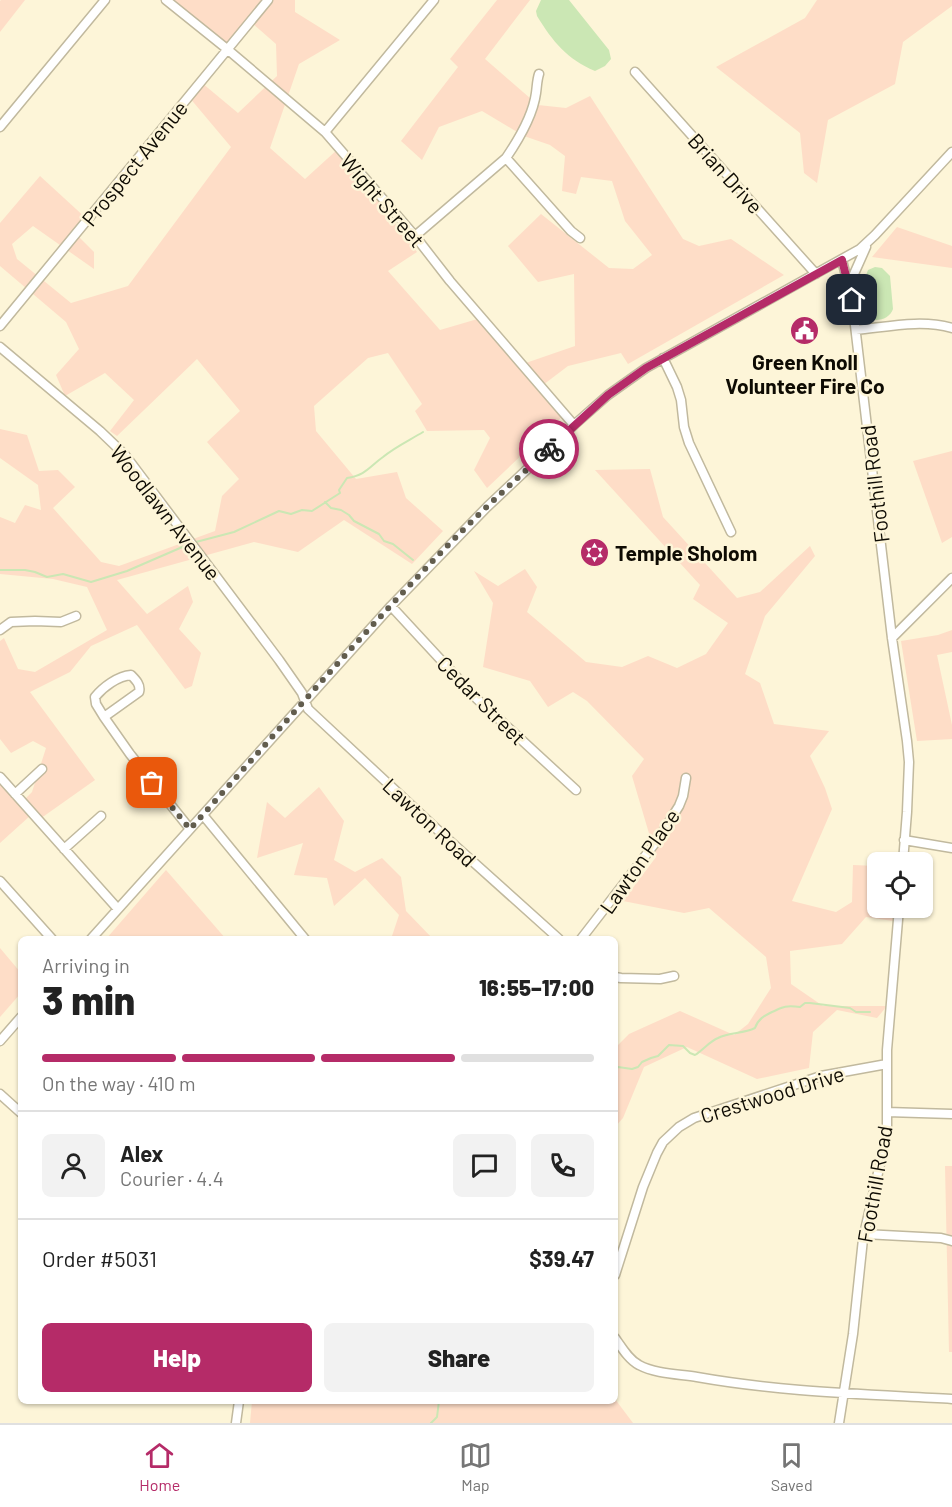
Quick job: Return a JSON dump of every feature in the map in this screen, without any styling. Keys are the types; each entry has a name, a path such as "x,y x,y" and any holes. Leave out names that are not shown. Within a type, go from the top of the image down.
{"street":[{"path":"0,127 105,0"},
{"name":"Wight Street","path":"166,0 325,132 574,425"},
{"name":"Prospect Avenue","path":"0,326 268,0"},
{"path":"325,132 434,0"},
{"name":"Brian Drive","path":"635,72 816,274"},
{"path":"415,236 506,158 530,114 539,74"},
{"path":"93,936 391,606 487,507 574,425 608,395 646,368 842,260 867,243 952,152"},
{"path":"506,158 571,231 580,238"},
{"path":"852,300 854,274 867,243"},
{"name":"Foothill Road","path":"842,260 852,300 892,638 907,741 909,762 903,852"},
{"path":"856,330 920,323 952,328"},
{"name":"Woodlawn Avenue","path":"0,347 125,455 279,660 305,700"},
{"path":"663,358 679,393 685,433 731,532"},
{"path":"892,638 952,578"},
{"name":"Cedar Street","path":"391,606 477,699 576,790"},
{"path":"0,630 11,622 61,622 76,616"},
{"path":"104,717 139,692 138,684 131,675 120,678 98,693 95,697 96,705 104,717 130,754 190,829"},
{"name":"Lawton Road","path":"305,700 308,709 441,833 557,936"},
{"path":"15,794 42,769"},
{"path":"0,777 118,909"},
{"name":"Lawton Place","path":"583,936 659,838 679,806 686,778"},
{"path":"203,815 303,936"},
{"path":"64,849 100,816"},
{"path":"904,840 952,848"},
{"path":"0,881 49,936"},
{"name":"Foothill Road","path":"839,1423 853,1334 864,1234 885,1142 887,1064 898,918"},
{"path":"618,978 660,980 674,976"},
{"path":"0,1041 18,1020"},
{"name":"Crestwood Drive","path":"618,1266 643,1187 657,1153 663,1142 679,1128 694,1118 804,1080 846,1070 887,1064"},
{"path":"0,1094 18,1110"},
{"path":"887,1112 952,1114"},
{"path":"864,1234 940,1238 952,1241"},
{"path":"618,1342 638,1365 722,1382 843,1393 952,1399"},
{"path":"236,1423 239,1404"}],"shaded area":[{"path":"25,0 0,32 0,1"},
{"path":"168,0 295,0 295,12 340,40 299,64 270,148 305,179 338,149 345,156 417,252 388,271 440,330 481,318 520,365 575,346 574,274 538,282 508,246 541,214 609,268 633,269 652,255 625,221 612,181 581,177 576,194 562,191 565,156 550,145 524,136 482,111 439,127 422,160 401,141 458,67 450,59 497,0 530,0 485,59 538,105 566,108 590,96 683,239 699,246 731,239 784,275 628,364 621,353 568,366 539,388 564,415 487,488 474,470 490,438 484,430 427,431 415,411 422,404 388,353 368,358 314,406 316,431 356,479 397,472 406,498 443,531 412,564 344,520 298,552 254,542 117,580 147,614 188,586 193,602 179,629 201,653 192,686 185,689 137,625 91,646 70,672 30,692 95,780 37,821 31,815 0,843 0,780 21,803 32,792 46,748 33,741 11,753 0,739 0,641 4,638 18,669 35,672 107,630 87,587 53,579 0,574 0,517 15,523 25,505 41,510 38,485 0,458 0,429 27,435 39,471 58,470 75,487 53,508 101,562 119,566 215,531 222,496 239,479 207,442 240,411 197,359 117,436 110,431 134,400 105,373 65,396 56,375 79,349 66,322 0,266 0,223 40,176 88,220 76,234 94,252 94,269 33,226 12,244 17,259 71,303 128,286 231,147 189,97 202,83 238,113 277,76 276,44 252,23 228,52"},
{"path":"541,0 569,0 609,50 611,59 605,66 595,71 576,61 562,49 537,16 536,11"},
{"path":"817,0 952,0 952,6 903,42 895,84 828,120 817,183 804,173 800,133 716,67 805,18"},
{"path":"897,227 952,246 952,268 872,257"},
{"path":"875,267 882,268 890,276 893,309 888,316 880,320 870,319 863,314 863,283 868,270"},
{"path":"952,451 952,537 942,543 913,461"},
{"path":"650,469 663,517 737,598 760,592 810,546 815,556 765,616 745,674 760,683 774,724 829,731 810,756 832,809 792,901 836,912 852,902 853,865 867,866 867,917 842,944 790,951 791,984 823,1006 887,1006 877,1018 837,1010 813,1032 809,1068 757,1079 687,1047 644,1067 623,1118 618,1124 618,1045 629,1034 680,1011 734,1035 748,1024 771,988 766,957 709,908 684,913 623,901 656,857 632,776 644,759 587,701 573,692 548,707 530,681 483,667 493,603 474,571 498,586 525,569 537,587 527,612 586,662 622,667 648,656 677,668 706,654 728,623 693,599 700,585 595,470"},
{"path":"952,630 952,652 937,655 952,725 952,739 917,741 901,641 938,635"},
{"path":"319,787 344,821 334,860 355,872 382,858 401,877 406,911 430,936 392,936 399,915 365,878 334,906 327,878 294,875 303,843 257,858 267,802 285,818"},
{"path":"166,870 223,936 109,936"},
{"path":"873,918 893,918 893,921"},
{"path":"0,948 18,969 18,996 0,1017"},
{"path":"945,1166 952,1166 952,1352 949,1352"},
{"path":"618,1403 633,1423 250,1423 252,1404"}],"waterway":[{"path":"196,542 234,532 279,511 291,514 302,510 312,511 340,493 339,490 347,478 363,473 392,450 423,432"},
{"path":"325,502 331,508 341,510 354,521 379,534 384,541 393,544 413,560"},
{"path":"0,570 25,570 47,577 63,574 91,582 127,571 187,545"},
{"path":"618,1067 632,1069 638,1067 642,1062 658,1056 669,1045 683,1046 695,1055 718,1038 755,1028 764,1016 786,1006 800,1007 805,1003 810,1003 850,1008 856,1012 870,1012"},
{"path":"431,1423 437,1417 439,1404"}],"way so far":[{"path":"152,783 190,829 404,592 487,507 549,449"}],"place":[{"name":"Green Knoll Volunteer Fire Co","path":"805,330"},
{"name":"Temple Sholom","path":"594,552"}],"route":[{"path":"549,449 627,380 842,260 852,300"}]}
